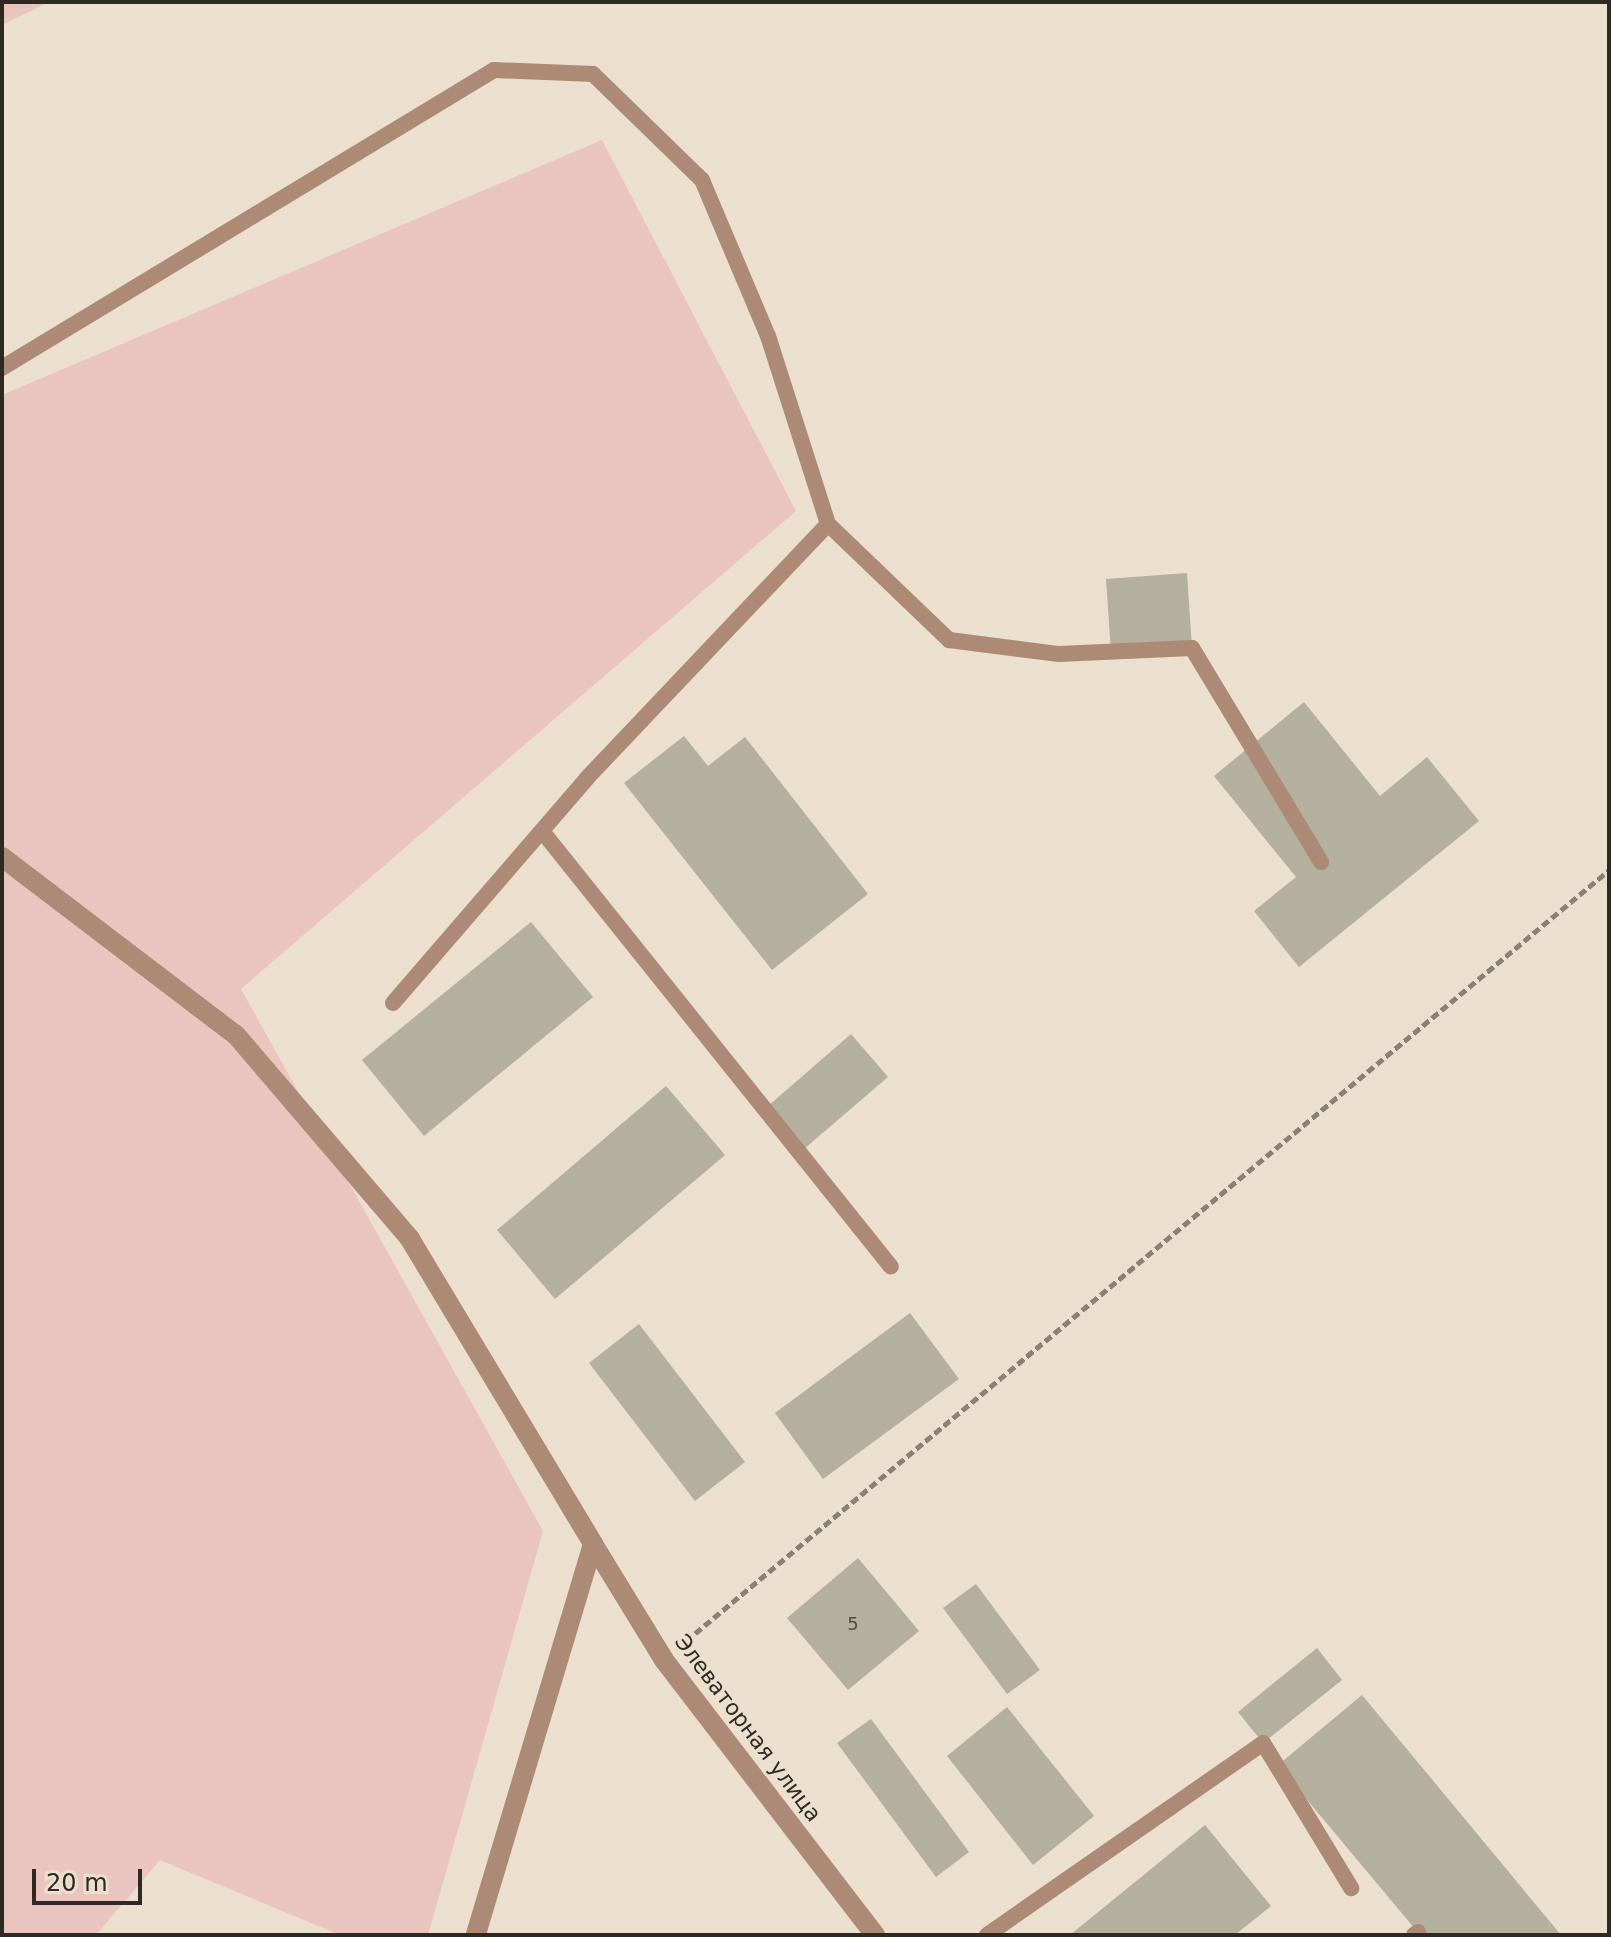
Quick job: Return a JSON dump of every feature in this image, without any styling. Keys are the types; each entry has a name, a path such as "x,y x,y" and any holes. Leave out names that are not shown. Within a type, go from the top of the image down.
{"street":[{"name":"Элеваторная улица","path":"2,857 236,1035 410,1239 664,1660 875,1935"},
{"path":"476,1935 593,1544"}],"lane":[{"path":"2,368 494,70 593,74 702,180 768,336 828,524 949,640 1059,654 1192,648 1321,862"},
{"path":"393,1003 542,831 828,524"},
{"path":"542,831 891,1267"},
{"path":"987,1935 1263,1743 1351,1888"}],"path":[{"path":"664,1660 1609,870"}],"shaded area":[{"path":"2,2 49,2 2,25"},
{"path":"602,140 796,511 241,989 543,1531 428,1935 340,1935 160,1860 96,1935 2,1935 2,395"}],"building":[{"path":"1187,573 1192,648 1111,653 1106,579"},
{"path":"1304,702 1380,796 1427,757 1479,821 1299,967 1254,911 1296,877 1214,776"},
{"path":"684,736 708,766 745,737 868,894 772,970 624,783"},
{"path":"531,922 593,997 424,1136 362,1060"},
{"path":"851,1034 888,1077 804,1149 768,1106"},
{"path":"666,1086 725,1155 555,1299 497,1230"},
{"path":"910,1313 959,1379 823,1479 775,1413"},
{"path":"639,1324 745,1462 695,1501 589,1363"},
{"path":"858,1558 919,1631 848,1690 787,1618"},
{"path":"976,1584 1040,1670 1007,1694 943,1608"},
{"path":"1317,1648 1342,1680 1263,1743 1238,1712"},
{"path":"1362,1695 1561,1935 1420,1935 1278,1765"},
{"path":"1007,1707 1094,1816 1033,1865 947,1756"},
{"path":"871,1719 969,1852 936,1877 837,1743"},
{"path":"1205,1825 1271,1906 1235,1935 1070,1935"}]}
